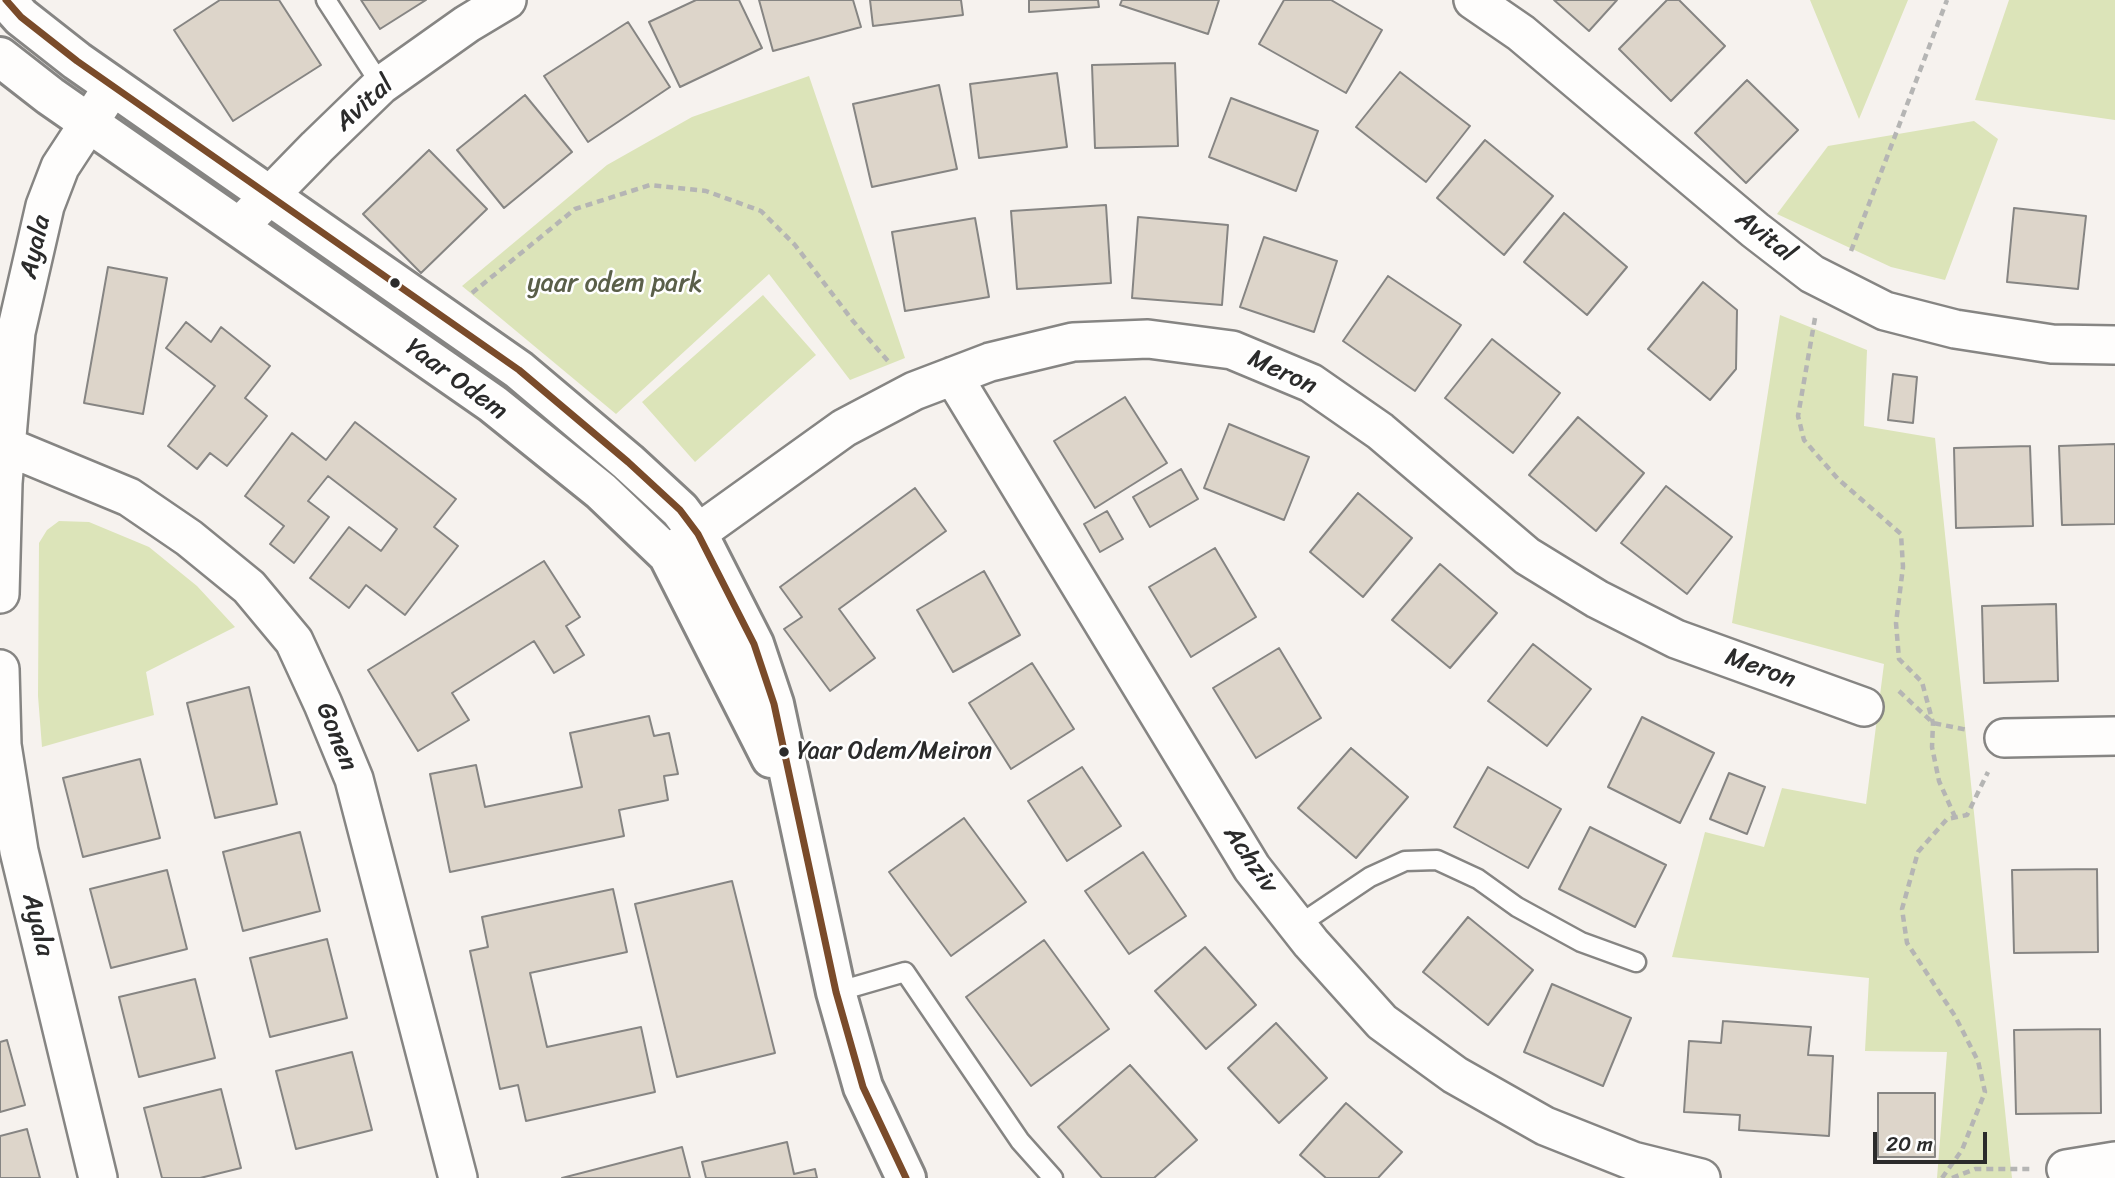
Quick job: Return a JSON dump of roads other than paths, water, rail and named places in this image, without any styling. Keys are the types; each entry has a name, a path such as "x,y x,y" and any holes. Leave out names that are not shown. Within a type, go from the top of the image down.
{"street":[{"name":"Yaar Odem","path":"6,0 21,17 77,61 519,370 680,510 682,545 797,808 836,992 863,1087 906,1178"},
{"name":"Avital","path":"239,227 381,85 467,24 507,0"},
{"name":"Avital","path":"1478,1 1521,33 1755,230 1812,274 1885,311 1955,329 2052,344 2115,345"},
{"name":"Yaar Odem","path":"0,57 50,96 492,404 601,491 682,545"},
{"name":"Ayala","path":"0,594 6,446 16,332 13,290 60,167 113,86"},
{"name":"Meron","path":"682,545 844,428 914,391 990,362 1073,342 1148,339 1232,350 1311,383 1380,431 1527,556 1597,599 1676,639 1864,707"},
{"name":"Achziv","path":"953,376 1251,868 1297,926 1382,1022 1455,1074 1545,1126 1633,1161 1701,1178"},
{"name":"Gonen","path":"6,446 129,498 179,531 249,587 293,641 354,779 458,1178"},
{"name":"Ayala","path":"0,669 2,745 19,851 98,1178"},
{"path":"2004,738 2115,736"},
{"path":"2066,1169 2115,1161"}],"lane":[{"path":"326,0 381,85"},
{"path":"1297,926 1370,877 1405,861 1437,860 1478,879 1517,907 1581,942 1636,962"},
{"path":"836,992 905,972 1020,1141 1053,1178"}],"place":[{"name":"Yaar Odem/Meiron","path":"784,752"}],"park label":[{"name":"yaar odem park","path":"615,284"}]}
